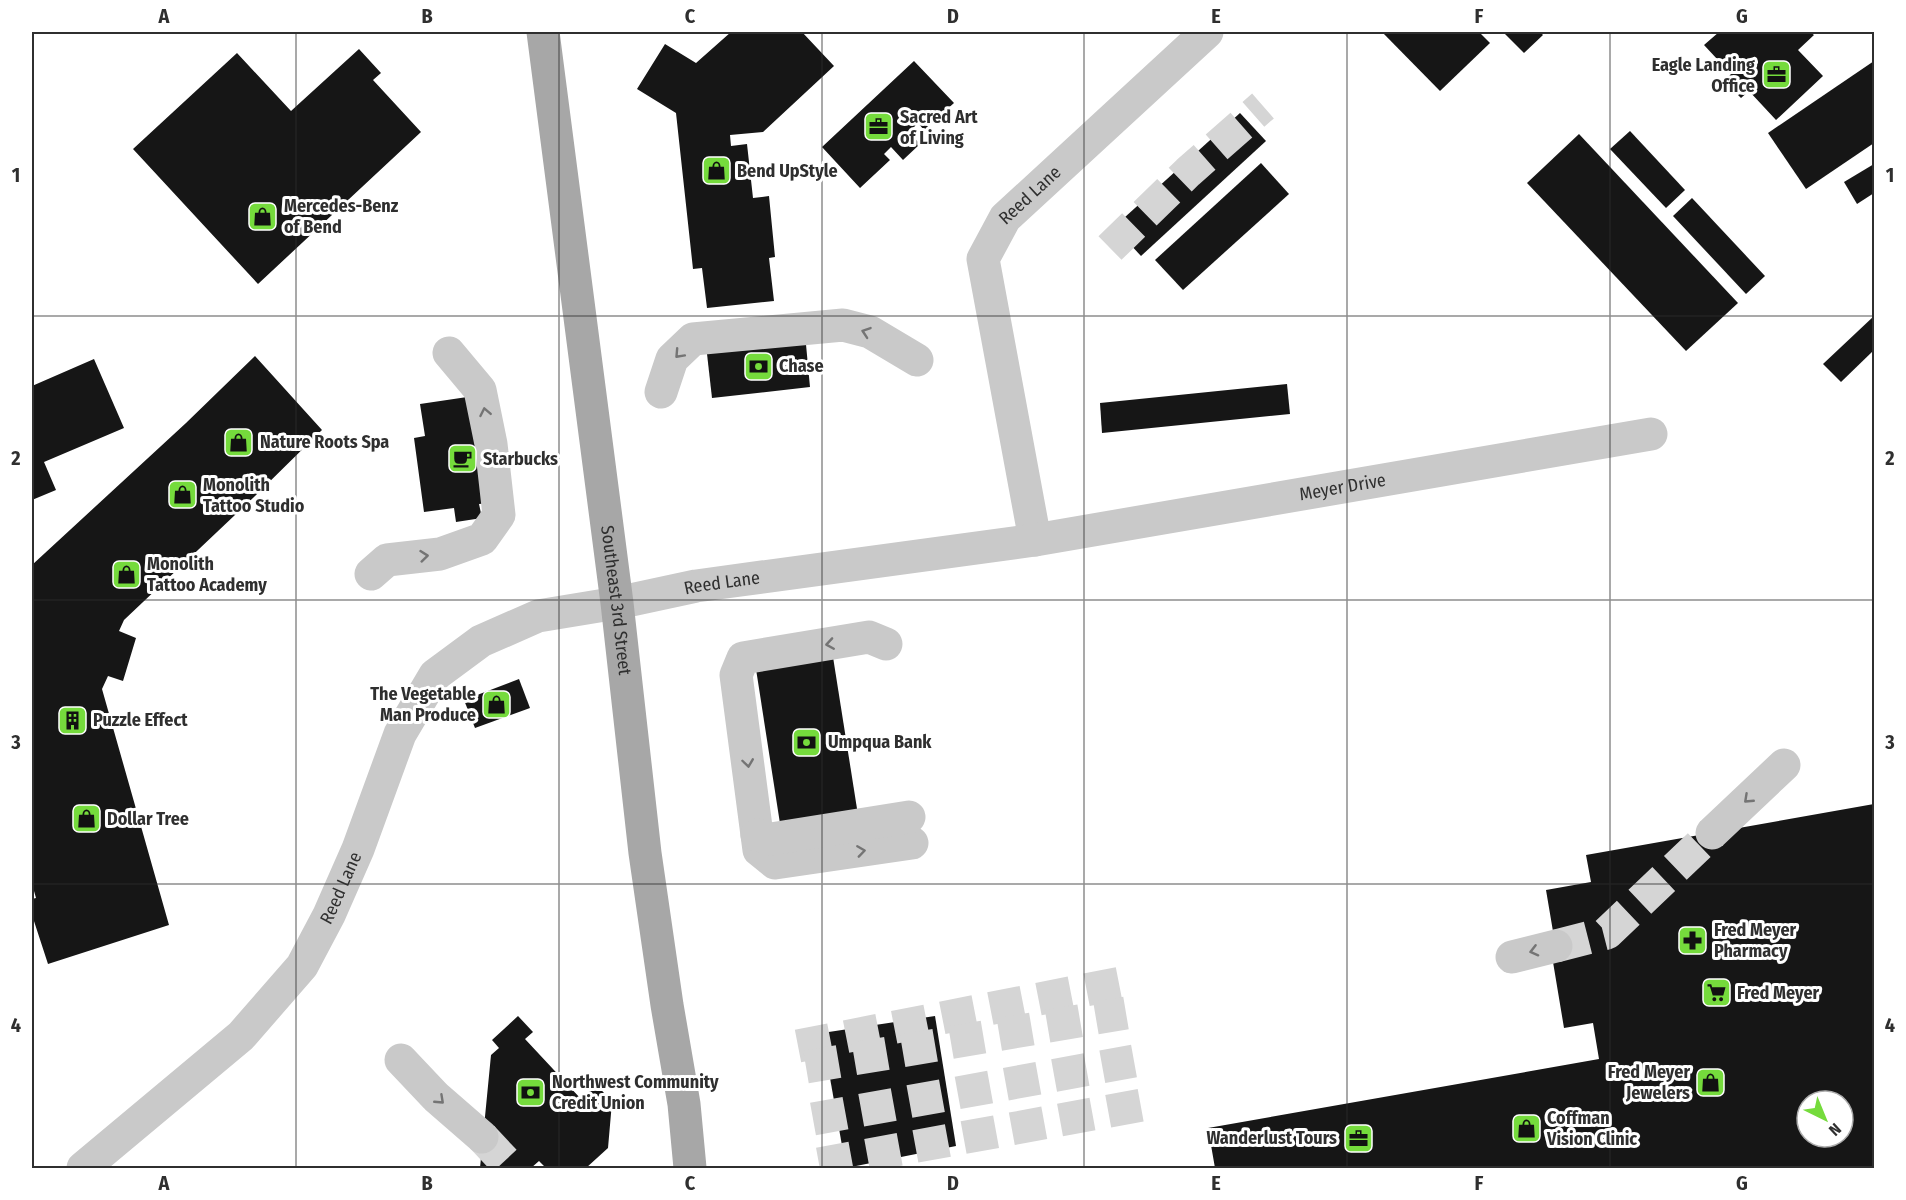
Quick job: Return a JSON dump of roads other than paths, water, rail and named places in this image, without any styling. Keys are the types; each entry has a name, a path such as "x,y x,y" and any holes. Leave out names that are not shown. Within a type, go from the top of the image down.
{"main road":[{"name":"Southeast 3rd Street","path":"543,32 617,603 645,853 684,1104 690,1168"}],"street":[{"name":"Reed Lane","path":"83,1168 241,1036 302,966 329,915 357,849 400,734 435,675 481,640 538,616 617,603 696,586 1035,540 983,259 1005,218 1207,32"},
{"path":"661,392 672,359 693,339 843,325 870,332 917,360"},
{"path":"371,574 387,560 440,554 482,539 499,515 491,444 480,390 449,353"},
{"name":"Meyer Drive","path":"1035,540 1651,434"},
{"path":"886,644 869,637 743,658 736,675 759,850 775,863 910,830"},
{"path":"1712,832 1784,765"},
{"path":"1512,957 1556,946"},
{"path":"401,1060 436,1097 482,1137"}],"tunnel":[{"path":"1110,248 1188,172 1263,106"},
{"path":"1556,946 1607,933 1712,833"},
{"path":"798,1046 1121,983"},
{"path":"806,1067 1126,1013"},
{"path":"813,1119 1134,1061"},
{"path":"819,1164 1142,1105"},
{"path":"482,1137 511,1168"}],"place":[{"name":"Eagle Landing Office","path":"1776,75"},
{"name":"Sacred Art of Living","path":"879,127"},
{"name":"Bend UpStyle","path":"716,171"},
{"name":"Mercedes-Benz of Bend","path":"263,216"},
{"name":"Chase","path":"758,366"},
{"name":"Nature Roots Spa","path":"239,442"},
{"name":"Starbucks","path":"462,459"},
{"name":"Monolith Tattoo Studio","path":"182,495"},
{"name":"Monolith Tattoo Academy","path":"126,574"},
{"name":"The Vegetable Man Produce","path":"497,704"},
{"name":"Puzzle Effect","path":"72,720"},
{"name":"Umpqua Bank","path":"807,742"},
{"name":"Dollar Tree","path":"86,819"},
{"name":"Fred Meyer Pharmacy","path":"1693,940"},
{"name":"Fred Meyer","path":"1716,993"},
{"name":"Fred Meyer Jewelers","path":"1711,1082"},
{"name":"Northwest Community Credit Union","path":"531,1092"},
{"name":"Coffman Vision Clinic","path":"1526,1128"},
{"name":"Wanderlust Tours","path":"1358,1138"}]}
